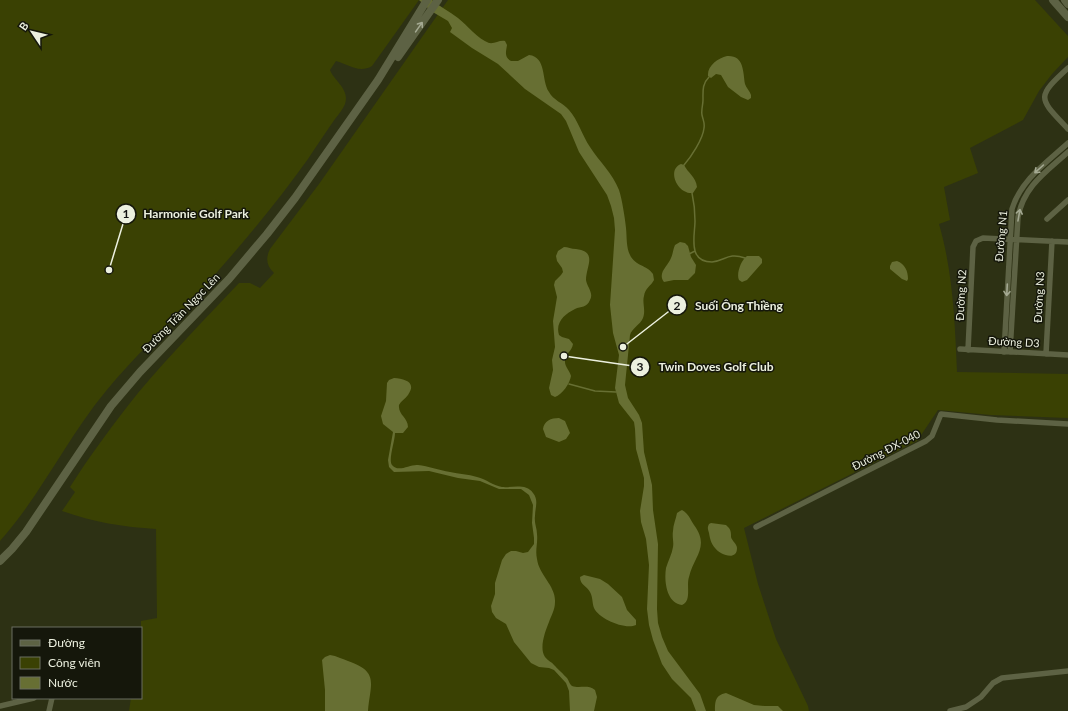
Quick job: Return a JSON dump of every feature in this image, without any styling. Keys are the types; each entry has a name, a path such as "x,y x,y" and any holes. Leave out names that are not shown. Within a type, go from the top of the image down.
{"street":[{"path":"1053,0 1068,17"},
{"path":"1065,0 1068,4"},
{"name":"Đường Trần Ngọc Lên","path":"0,561 26,532 111,406 140,372 228,279 267,234 308,180 378,80 426,6 437,1"},
{"path":"1068,68 1050,85 1046,90 1045,96 1047,106 1068,129"},
{"name":"Đường N1","path":"1004,352 1011,216 1014,203 1020,191 1031,176 1068,143"},
{"name":"Đường N1","path":"1010,352 1018,217 1021,205 1026,194 1036,181 1068,152"},
{"path":"1047,220 1068,200"},
{"name":"Đường N2","path":"968,350 973,247 976,241 983,238 1010,239"},
{"path":"1010,239 1068,242"},
{"name":"Đường N3","path":"1046,354 1052,241"},
{"name":"Đường D3","path":"960,349 1068,355"},
{"name":"Đường ĐX-040","path":"756,527 926,441 932,436 941,414 1068,424"},
{"path":"950,711 966,707 981,697 993,683 1002,678 1068,671"},
{"path":"0,706 30,699"},
{"path":"49,711 52,699"}],"green space":[{"path":"0,0 419,0 372,66 358,69 336,61 330,70 344,90 346,99 345,104 308,159 267,213 223,265 106,391 79,428 28,505 0,541"},
{"path":"448,0 1035,0 1068,36 1068,57 1039,91 1023,120 970,148 978,173 944,187 950,220 939,224 944,242 950,279 954,316 957,372 1068,374 1068,418 991,415 938,410 917,441 744,528 758,584 776,639 809,711 129,711 131,699 142,699 141,621 157,618 156,529 108,523 62,511 75,492 70,487 103,439 138,393 239,283 250,283 260,288 274,273 268,262 270,249 319,184"}],"water":[{"path":"419,0 432,0 458,18 477,35 489,43 505,41 507,45 506,56 511,61 518,61 529,55 539,60 549,92 572,114 590,147 610,173 619,190 626,224 627,245 632,259 653,274 654,280 647,289 643,301 643,318 632,330 630,335 625,385 628,398 639,415 642,423 644,452 652,485 653,510 658,544 658,623 668,651 700,694 706,711 696,711 691,698 672,679 662,664 649,625 647,609 649,565 646,539 641,522 640,511 644,478 636,449 634,422 619,403 615,388 619,355 613,333 610,305 615,230 614,218 607,195 579,152 566,121 561,114 525,89 498,64 450,32 452,28 448,21 431,11"},
{"path":"727,56 737,58 742,65 745,84 751,95 751,98 748,100 741,97 728,87 721,75 716,74 711,78 708,76 711,66"},
{"path":"681,164 684,165 695,180 697,187 693,193 688,193 683,190 676,182 674,171"},
{"path":"680,242 685,243 688,246 691,257 696,265 695,273 688,280 664,282 662,279 662,273 671,258 675,245"},
{"path":"564,247 583,251 589,256 586,280 591,292 591,297 589,303 568,313 558,326 559,335 569,339 573,344 565,359 565,364 571,376 569,382 560,394 555,397 551,395 549,388 553,370 552,360 555,347 553,321 557,297 554,285 555,281 563,272 556,256 558,251"},
{"path":"747,256 759,256 762,259 762,263 747,280 742,282 738,277 739,271 741,264"},
{"path":"897,261 906,268 908,276 907,281 902,279 890,269 892,262"},
{"path":"394,378 406,380 411,387 408,395 399,405 400,411 408,424 408,427 403,433 395,433 391,459 392,465 397,468 415,465 426,466 453,473 470,475 499,486 527,488 535,496 535,523 537,532 536,553 538,565 555,596 554,610 543,640 543,653 545,657 567,678 572,686 589,687 595,690 597,697 594,711 570,711 569,691 566,683 554,670 539,667 531,663 514,642 506,624 496,618 492,612 491,606 495,594 495,583 502,560 506,554 511,551 523,553 528,552 534,544 532,523 533,505 529,495 521,489 499,489 480,481 458,478 429,471 394,472 389,467 388,460 393,432 383,424 381,416 386,401 387,383 389,380"},
{"path":"559,418 565,421 570,433 566,439 559,442 546,437 543,429 548,420"},
{"path":"682,510 688,515 699,533 701,546 689,577 688,597 682,605 672,600 669,596 665,579 666,568 673,547 674,524 677,513"},
{"path":"709,524 726,525 729,528 731,531 731,537 737,547 734,555 728,556 717,550 714,546 710,539 708,528"},
{"path":"584,575 600,579 622,597 627,610 636,620 636,625 619,625 601,616 594,608 590,592 580,580 580,577"},
{"path":"330,655 358,665 369,675 371,686 368,711 325,711 325,690 322,660"},
{"path":"726,693 754,705 778,706 783,711 715,711 716,699 720,695"}],"waterway":[{"path":"684,165 696,148 703,132 703,91 705,82 709,77"},
{"path":"692,193 695,214 694,247 699,258 704,261 712,262 731,256 745,258"},
{"path":"689,254 695,251"},
{"path":"569,384 595,391 616,392"}],"place":[{"name":"Harmonie Golf Park","path":"109,270"},
{"name":"Suối Ông Thiềng","path":"623,347"},
{"name":"Twin Doves Golf Club","path":"564,356"}]}
